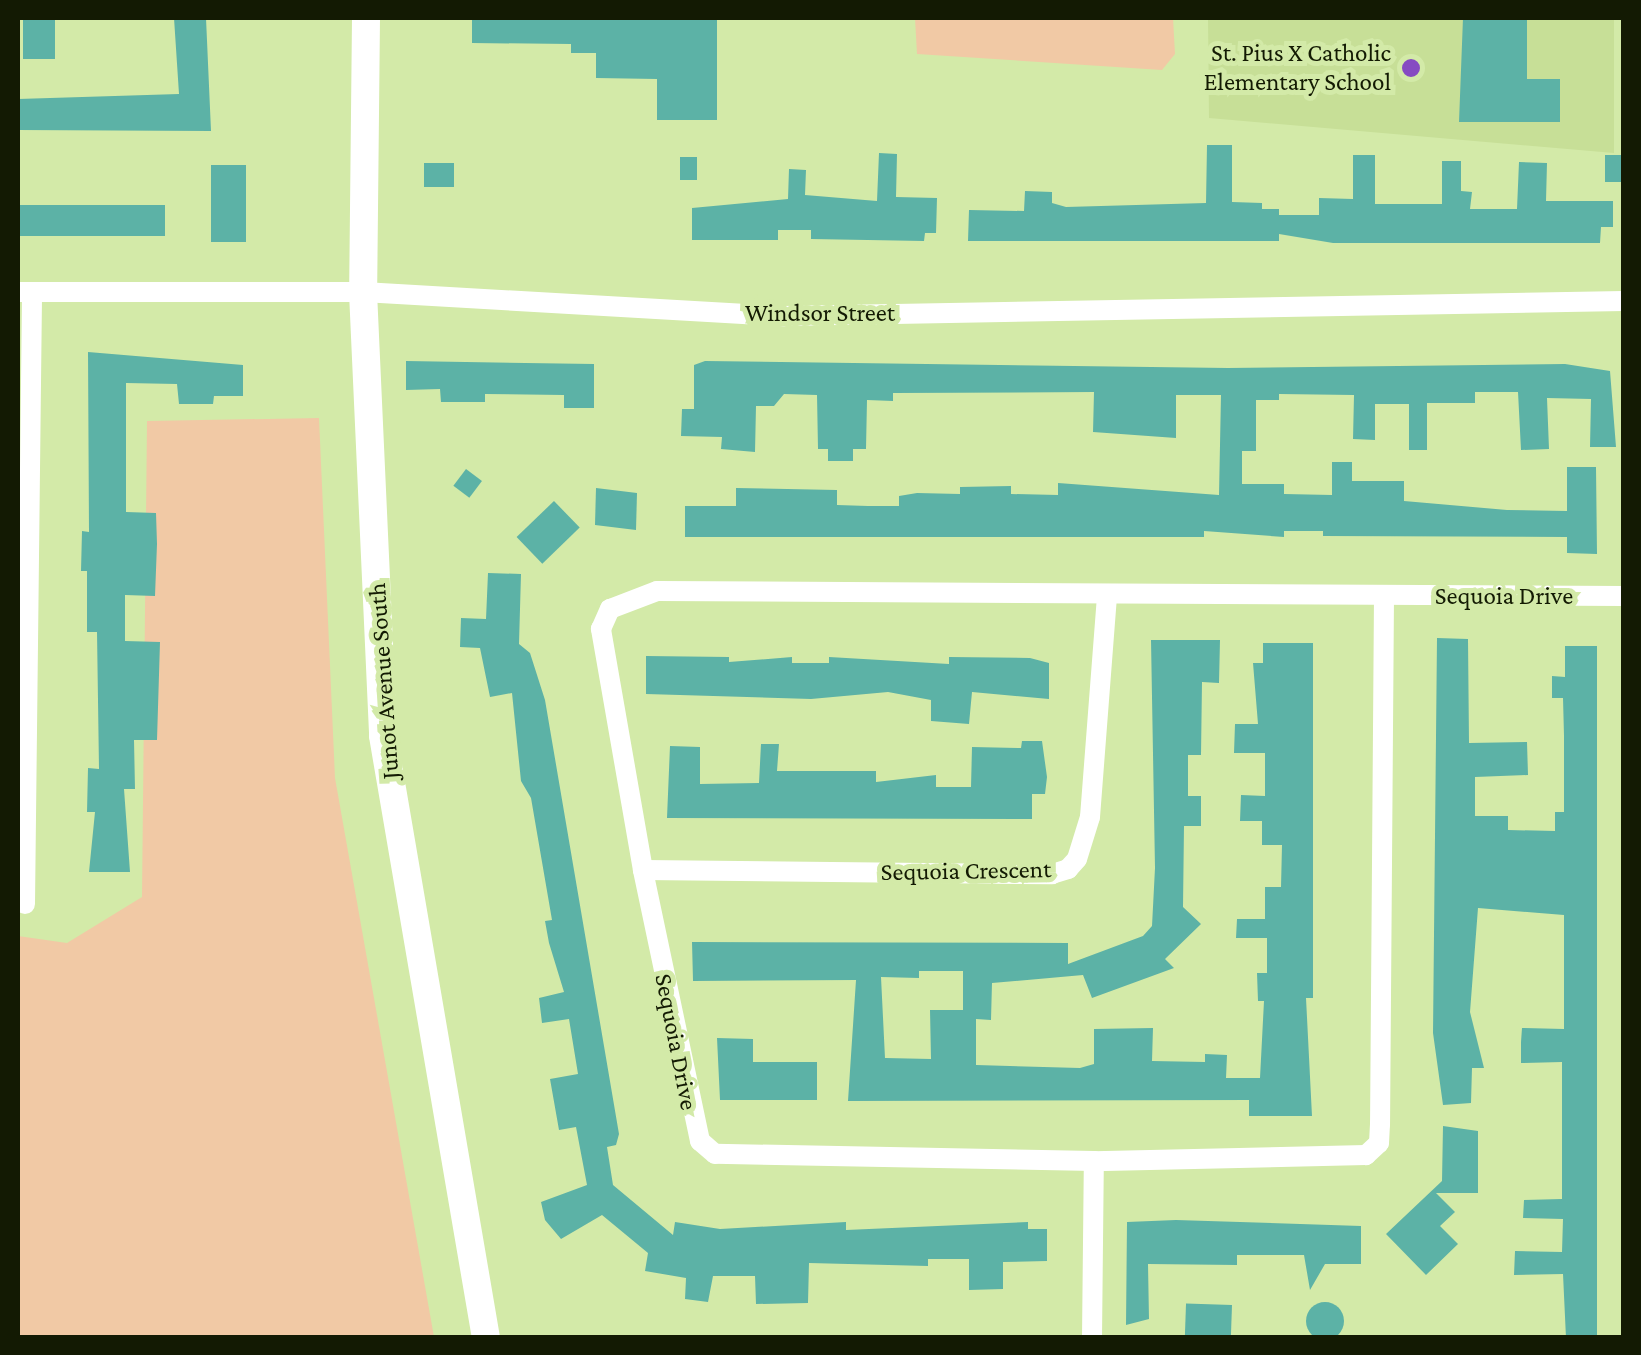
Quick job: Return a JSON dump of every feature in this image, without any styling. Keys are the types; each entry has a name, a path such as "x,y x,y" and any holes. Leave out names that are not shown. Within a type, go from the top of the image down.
{"main road":[{"name":"Junot Avenue South","path":"366,18 362,292 383,736 486,1338"}],"street":[{"name":"Windsor Street","path":"25,292 362,292 784,316 1624,301"},
{"path":"25,292 25,904"},
{"name":"Sequoia Drive","path":"1384,596 1378,1143 1348,1160 1094,1161 715,1154 691,1123 642,870 602,628 610,609 657,591 1624,596"},
{"name":"Sequoia Crescent","path":"642,870 1052,874 1068,869 1078,860 1090,817 1107,594"},
{"path":"1092,1338 1094,1161"}],"shaded area":[{"path":"915,18 1173,18 1175,54 1162,70 917,54"},
{"name":"St. Pius X Catholic Elementary School","path":"1208,18 1614,18 1614,153 1209,118"},
{"path":"319,418 335,778 434,1337 18,1337 18,936 67,943 142,897 147,421"}],"building":[{"path":"23,18 55,18 55,59 23,59"},
{"path":"174,18 206,18 211,131 18,130 18,99 179,94"},
{"path":"472,18 717,18 717,120 657,120 657,79 596,78 596,53 571,53 571,44 472,43"},
{"path":"1463,18 1527,18 1527,79 1560,79 1560,122 1459,122"},
{"path":"1207,145 1232,145 1232,202 1262,203 1262,209 1279,209 1279,215 1319,215 1319,198 1353,199 1353,155 1375,155 1375,204 1442,204 1442,161 1461,161 1461,191 1472,192 1470,209 1517,209 1519,162 1547,163 1546,201 1613,201 1613,227 1601,227 1600,243 1333,243 1279,234 1279,241 968,241 969,210 1024,211 1025,191 1052,192 1052,203 1066,207 1206,203"},
{"path":"879,153 897,154 896,197 937,198 936,233 925,233 924,241 811,239 811,230 778,230 778,240 692,240 692,208 788,199 789,169 806,170 805,195 877,201"},
{"path":"1605,155 1624,155 1624,182 1605,182"},
{"path":"680,157 697,157 697,180 680,180"},
{"path":"424,163 454,163 454,187 424,187"},
{"path":"211,165 246,165 246,242 211,242"},
{"path":"18,205 165,205 165,236 18,236"},
{"path":"88,352 243,365 243,396 214,396 213,404 179,404 177,384 126,383 126,512 156,513 157,544 155,596 125,595 125,641 160,642 157,740 134,740 135,789 124,789 130,872 89,872 95,812 87,812 88,768 99,769 97,632 87,632 87,571 81,571 82,531 89,532"},
{"path":"406,361 594,364 594,408 564,408 564,395 485,394 485,402 441,402 440,389 406,390"},
{"path":"705,361 1228,368 1565,364 1610,371 1616,447 1590,447 1591,399 1547,398 1549,449 1521,450 1518,392 1475,392 1475,403 1427,403 1427,450 1409,450 1409,404 1375,404 1375,440 1353,439 1354,395 1279,394 1279,400 1256,400 1256,451 1242,451 1242,484 1284,484 1284,494 1332,495 1332,462 1352,462 1352,481 1404,481 1404,501 1507,510 1567,511 1567,467 1596,467 1597,554 1567,553 1567,537 1323,536 1323,531 1284,531 1284,537 1204,531 1204,537 685,537 685,506 736,506 736,488 837,490 837,505 868,506 899,506 899,496 917,493 960,494 960,487 1011,486 1011,494 1058,495 1058,483 1219,495 1221,395 1176,395 1176,438 1093,432 1094,392 893,393 893,401 867,400 866,449 853,449 853,461 828,461 828,449 818,449 817,395 784,394 774,406 756,406 755,452 721,449 722,437 681,436 682,409 694,409 694,365"},
{"path":"466,469 482,481 469,498 453,486"},
{"path":"596,488 637,493 636,530 595,525"},
{"path":"554,501 580,528 542,564 517,537"},
{"path":"488,573 521,574 519,644 530,653 545,700 619,1134 616,1145 607,1147 613,1185 673,1235 675,1222 720,1229 846,1222 846,1230 1028,1222 1028,1229 1047,1229 1047,1261 1003,1262 1003,1289 969,1290 969,1259 928,1259 928,1266 809,1263 808,1303 756,1304 755,1276 713,1276 708,1302 685,1299 686,1278 645,1271 648,1253 602,1215 561,1239 545,1220 541,1202 587,1185 576,1127 559,1130 550,1079 578,1074 569,1019 542,1023 539,998 564,992 545,921 552,920 531,798 521,781 512,693 490,697 480,648 460,647 461,618 486,619"},
{"path":"1437,638 1468,639 1469,743 1527,742 1528,775 1475,777 1475,816 1508,816 1508,830 1555,831 1555,812 1564,812 1564,736 1563,698 1552,698 1552,676 1565,677 1565,646 1597,646 1597,1338 1566,1338 1563,1274 1514,1275 1515,1251 1562,1252 1563,1219 1523,1218 1524,1200 1562,1199 1562,1062 1521,1063 1521,1042 1522,1028 1564,1029 1564,915 1478,908 1470,1012 1484,1068 1472,1068 1471,1103 1443,1105 1433,1033"},
{"path":"1151,640 1220,640 1219,683 1202,682 1201,755 1188,755 1188,796 1201,796 1201,826 1184,826 1183,907 1201,924 1165,959 1174,968 1092,998 1083,975 992,983 991,1020 976,1019 976,1065 1080,1068 1094,1064 1094,1029 1153,1028 1152,1061 1205,1062 1205,1054 1227,1055 1226,1078 1260,1078 1264,1001 1258,1001 1257,973 1267,973 1267,938 1236,938 1237,919 1265,919 1265,887 1281,887 1282,845 1262,845 1262,821 1240,821 1241,795 1265,796 1265,753 1234,753 1235,724 1258,724 1253,663 1263,663 1263,643 1313,643 1313,998 1306,998 1312,1116 1249,1116 1249,1100 848,1101 856,980 693,981 692,942 1068,943 1068,964 1143,936 1152,926 1155,868","holes":["919,971 963,971 963,1010 930,1010 931,1059 885,1058 881,977 919,978"]},
{"path":"646,656 729,657 729,662 792,657 792,663 829,663 829,657 949,664 949,657 1030,658 1049,663 1049,699 972,692 969,724 931,721 931,700 888,692 811,699 646,694"},
{"path":"1022,741 1042,741 1047,777 1045,794 1032,794 1032,819 667,818 670,746 700,747 700,784 759,783 761,744 779,744 777,771 876,771 876,782 936,775 936,787 971,787 972,747 1021,748"},
{"path":"717,1038 753,1039 753,1062 817,1062 817,1100 720,1100"},
{"path":"1443,1126 1478,1131 1478,1193 1436,1193 1455,1212 1440,1226 1458,1244 1426,1275 1386,1234 1442,1181"},
{"path":"1127,1222 1361,1226 1361,1264 1325,1264 1310,1290 1304,1255 1237,1255 1237,1265 1148,1264 1149,1319 1126,1325"},
{"path":"1325,1302 1338,1308 1344,1321 1338,1334 1325,1340 1312,1334 1306,1321 1312,1308"},
{"path":"1186,1303 1232,1305 1231,1338 1185,1336"}],"place":[{"name":"St. Pius X Catholic Elementary School","path":"1411,68"}]}
